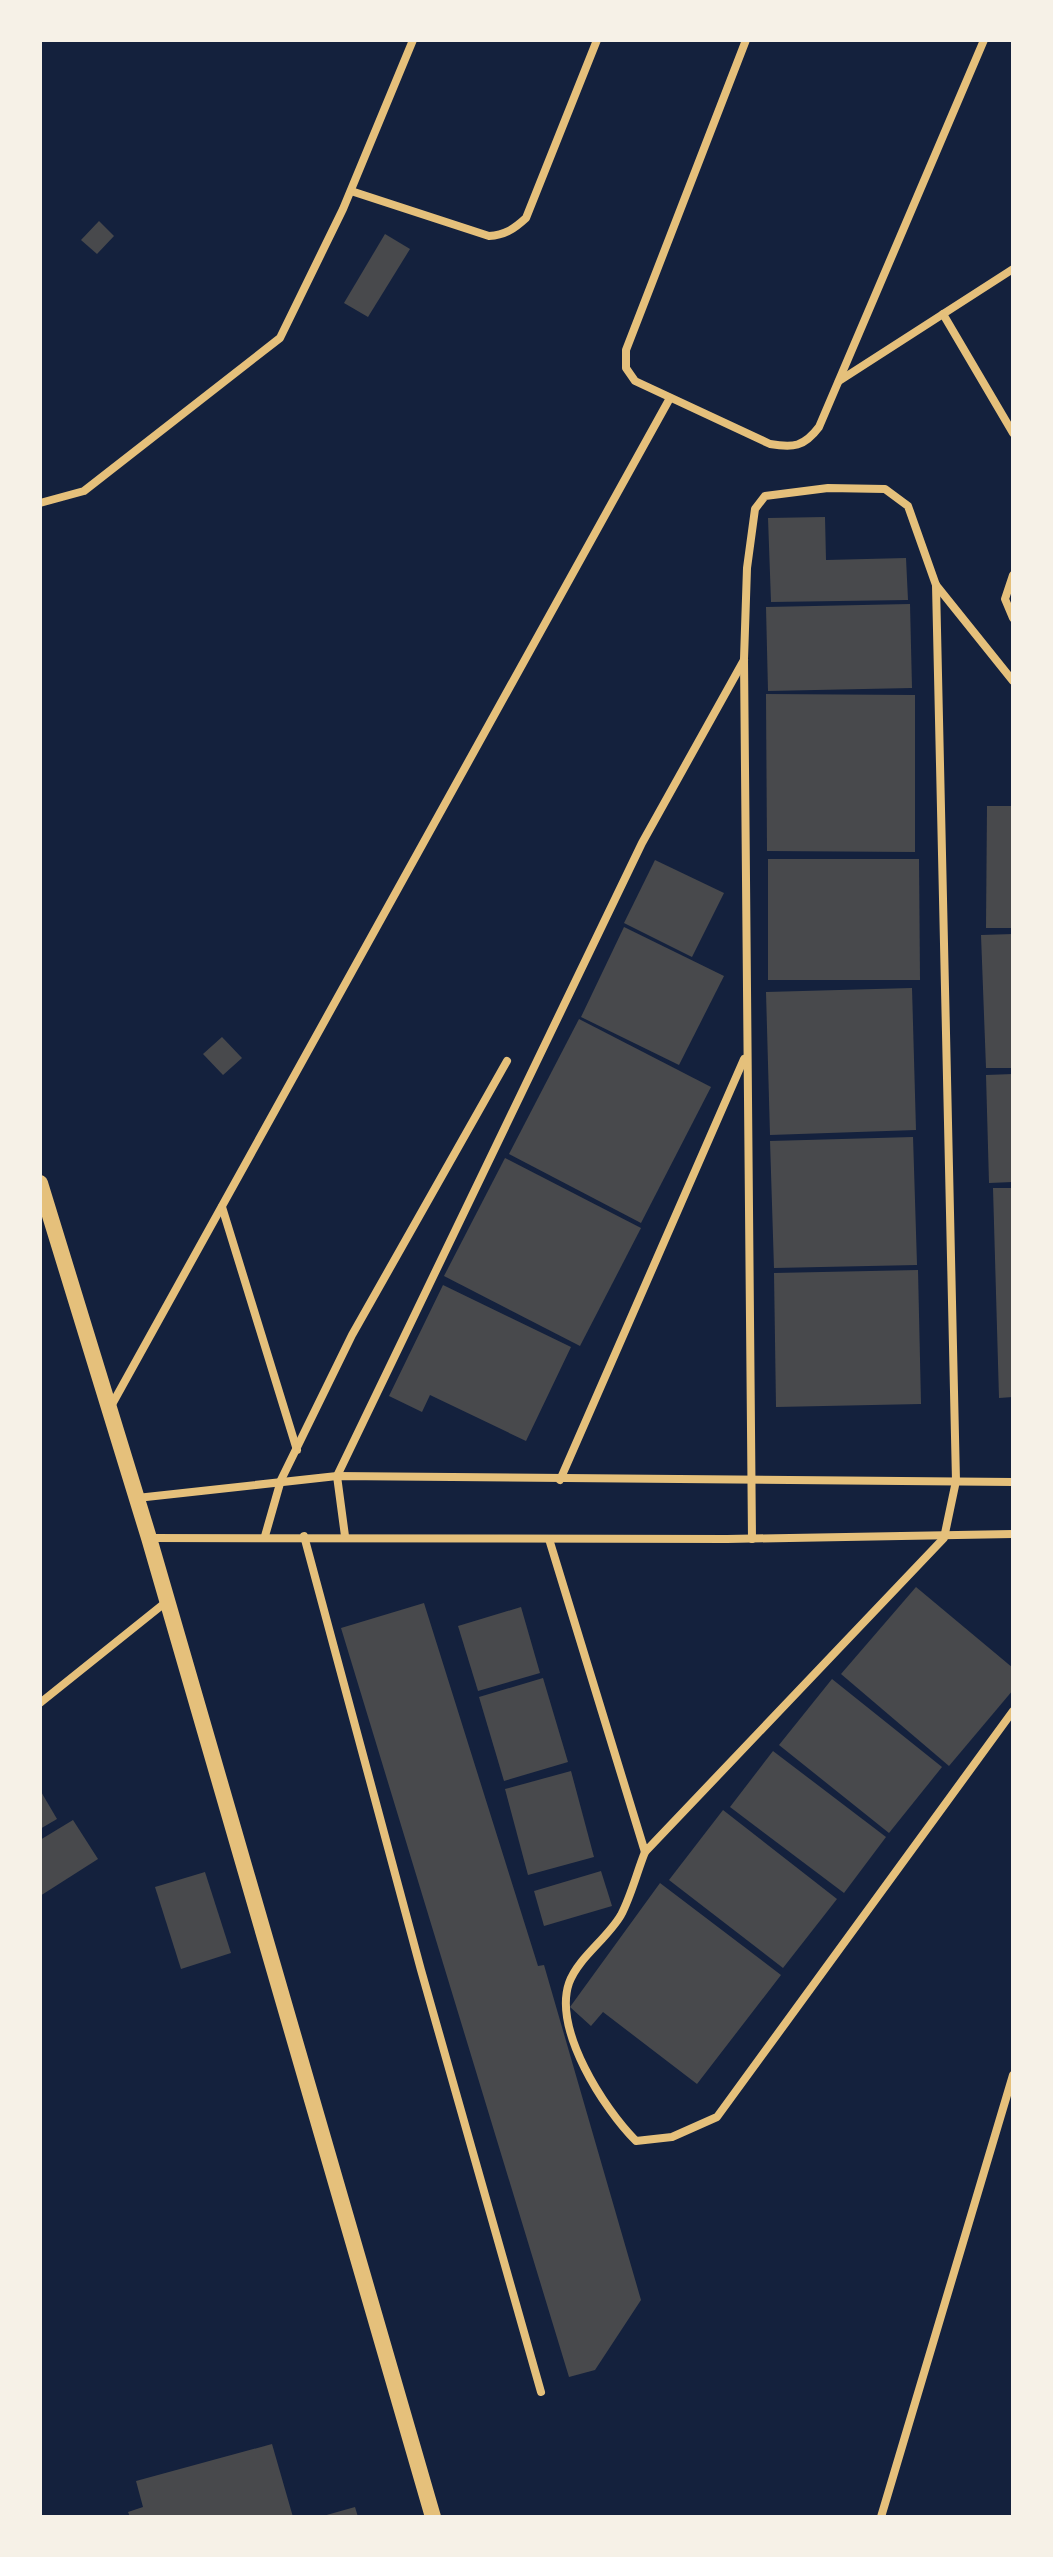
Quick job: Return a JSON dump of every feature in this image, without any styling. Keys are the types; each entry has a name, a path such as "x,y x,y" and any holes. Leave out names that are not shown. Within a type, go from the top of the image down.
{"main road":[{"path":"40,1183 149,1538 433,2517"}],"street":[{"path":"40,503 84,491 280,338 351,191 413,40"},
{"path":"351,191 489,236 502,235 514,228 526,218 597,40"},
{"path":"746,40 626,350 626,368 635,381 670,398 770,444 793,448 809,440 819,427 984,40"},
{"path":"838,381 1013,269"},
{"path":"943,314 1013,433"},
{"path":"109,1409 670,398"},
{"path":"752,1539 744,659 747,568 755,509 765,496 828,488 885,489 908,506 936,585 956,1481 944,1538 645,1852 621,1915 569,1981 564,2010 578,2054 616,2120 636,2141 672,2137 717,2117 1013,1711"},
{"path":"1013,575 1005,599 1013,618"},
{"path":"936,585 1013,681"},
{"path":"345,1536 337,1476 642,843 744,659"},
{"path":"560,1480 747,1054"},
{"path":"265,1536 281,1480 352,1335 507,1061"},
{"path":"222,1207 297,1450"},
{"path":"137,1498 337,1476 560,1480 752,1477 1013,1482"},
{"path":"149,1538 752,1539 944,1538 1013,1534"},
{"path":"304,1536 421,1970 541,2392"},
{"path":"549,1539 645,1852"},
{"path":"40,1703 167,1601"},
{"path":"881,2517 1013,2075"}],"building":[{"path":"99,221 114,236 97,254 81,240"},
{"path":"385,234 410,249 368,317 344,303"},
{"path":"825,517 826,560 906,558 908,600 771,602 768,518"},
{"path":"910,604 912,688 768,691 766,607"},
{"path":"766,694 915,695 915,852 767,851"},
{"path":"987,806 1013,806 1013,928 986,928"},
{"path":"768,859 919,859 920,980 768,980"},
{"path":"655,860 724,893 692,957 624,923"},
{"path":"624,927 724,976 679,1065 581,1017"},
{"path":"1013,934 1013,1068 986,1068 981,935"},
{"path":"912,988 916,1130 770,1135 766,992"},
{"path":"579,1019 711,1087 641,1223 509,1154"},
{"path":"222,1037 242,1058 223,1075 203,1054"},
{"path":"1013,1074 1013,1182 989,1183 986,1075"},
{"path":"913,1137 917,1265 774,1268 770,1141"},
{"path":"505,1158 641,1228 580,1346 444,1276"},
{"path":"993,1188 1013,1188 1013,1397 999,1398"},
{"path":"918,1270 921,1404 776,1407 774,1273"},
{"path":"443,1285 571,1347 526,1441 430,1395 422,1412 389,1396"},
{"path":"916,1587 1013,1668 1013,1690 949,1766 841,1674"},
{"path":"424,1603 538,1966 544,1965 641,2300 595,2370 569,2377 341,1628"},
{"path":"521,1607 540,1673 478,1691 458,1626"},
{"path":"543,1678 568,1762 504,1781 479,1697"},
{"path":"832,1679 942,1767 889,1833 779,1745"},
{"path":"773,1751 886,1837 844,1893 730,1807"},
{"path":"571,1771 594,1857 528,1875 505,1789"},
{"path":"40,1790 57,1819 40,1829"},
{"path":"723,1810 837,1899 783,1968 669,1880"},
{"path":"73,1820 98,1859 40,1896 40,1840"},
{"path":"601,1871 612,1906 544,1926 534,1891"},
{"path":"205,1872 231,1953 181,1969 155,1887"},
{"path":"660,1883 781,1975 697,2084 603,2012 591,2026 570,2007"},
{"path":"272,2444 293,2517 130,2517 128,2512 143,2507 136,2481"},
{"path":"355,2507 358,2517 323,2516"}]}
